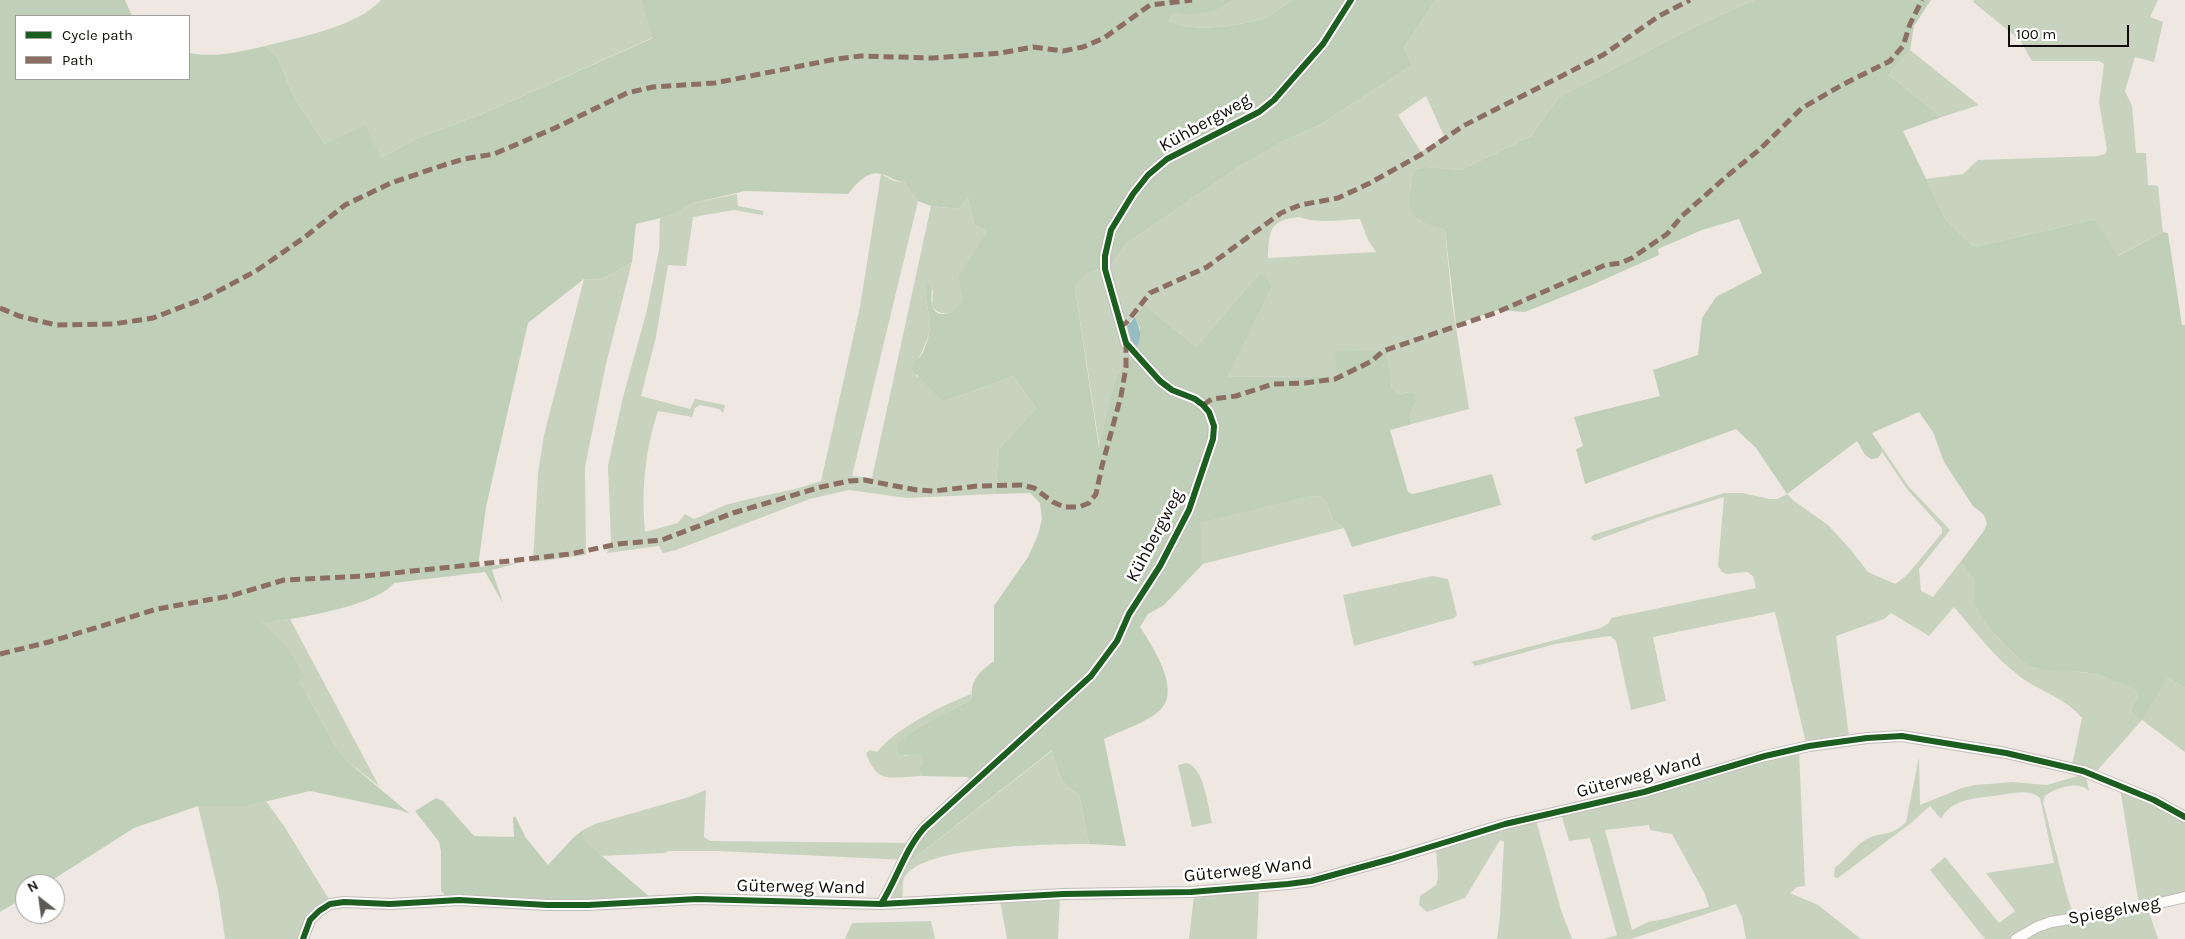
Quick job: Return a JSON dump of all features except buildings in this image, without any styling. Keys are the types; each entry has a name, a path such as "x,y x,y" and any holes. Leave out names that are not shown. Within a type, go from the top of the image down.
{"street":[{"name":"Kühbergweg","path":"881,904 906,853 924,828 1071,695 1103,662 1117,641 1129,614 1160,566 1189,510 1213,439 1214,426 1209,412 1203,405 1196,399 1172,390 1160,382 1126,344 1105,269 1105,256 1111,230 1133,194 1148,175 1167,159 1259,112 1274,100 1323,44 1351,0"},
{"name":"Güterweg Wand","path":"303,939 310,920 319,910 330,904 344,902 390,904 459,900 547,905 588,905 697,899 881,904 1063,894 1192,892 1311,881 1505,824 1644,792 1765,756 1810,746 1866,738 1902,736 2006,752 2083,771 2154,800 2185,817"},
{"name":"Spiegelweg","path":"2016,939 2037,927 2051,922 2147,906 2185,897"}],"green space":[{"path":"0,0 125,0 132,15 15,15 15,80 190,80 190,53 218,55 265,46 278,58 294,97 325,144 365,125 381,158 418,138 482,114 653,38 641,0 1233,0 1205,13 1174,13 1169,21 1183,26 1202,28 1229,26 1263,19 1293,0 1436,0 1404,47 1412,65 1320,125 1285,140 1234,170 1127,243 1109,268 1088,273 1081,278 1075,288 1099,448 1116,375 1130,360 1136,349 1140,328 1135,317 1144,304 1196,347 1258,275 1265,275 1272,287 1227,377 1337,376 1335,350 1386,352 1392,389 1401,394 1409,392 1415,395 1417,400 1410,414 1412,424 1390,430 1408,492 1413,494 1492,474 1501,505 1352,547 1344,528 1333,520 1327,503 1321,497 1313,496 1200,523 1203,564 1164,605 1148,614 1140,627 1162,667 1168,689 1167,700 1162,708 1151,717 1104,739 1126,846 1089,844 1079,794 1063,781 1052,750 903,867 915,843 976,783 967,777 921,776 918,770 923,762 923,756 898,754 897,746 920,728 972,699 974,682 984,669 994,661 994,606 1028,557 1038,535 1042,519 1040,503 1030,493 995,494 999,449 1036,408 1013,376 943,402 912,370 912,365 924,350 929,334 930,321 926,300 928,283 931,285 932,290 931,303 938,313 948,313 957,308 963,300 958,276 987,231 974,224 968,198 958,209 931,206 918,201 904,182 876,173 862,179 848,194 745,191 693,203 673,215 636,224 632,262 603,278 584,279 528,323 486,507 478,567 518,563 492,570 503,603 485,572 394,583 370,599 352,605 312,615 262,623 288,648 304,676 300,682 333,742 348,762 410,814 400,810 310,791 247,806 198,806 134,828 62,874 15,874 15,903 0,912"},
{"path":"381,0 641,0 654,37 482,114 418,138 381,158 325,144 294,97 278,58 265,46 311,35 343,24 371,9"},
{"path":"1233,0 1293,0 1263,19 1229,26 1202,28 1183,26 1169,21 1174,13 1197,14 1220,8"},
{"path":"1436,0 1754,0 1692,28 1558,98 1531,136 1461,170 1425,167 1416,169 1410,188 1418,220 1445,230 1452,302 1469,409 1412,424 1410,414 1417,400 1409,392 1401,394 1392,389 1385,352 1337,376 1226,377 1272,287 1258,275 1196,347 1144,304 1128,324 1136,348 1130,360 1116,375 1100,450 1075,288 1081,278 1092,270 1109,268 1127,243 1234,170 1285,140 1320,125 1412,65 1404,47","holes":["1426,96 1444,136 1421,152 1398,115","1299,217 1322,221 1360,219 1368,240 1376,252 1268,258 1270,234 1276,224"]},
{"path":"1754,0 1931,0 1914,26 1910,50 1889,75 1942,117 1903,131 1946,220 1974,247 2095,219 2118,256 2163,232 2168,233 2182,325 2185,325 2185,688 2168,678 2142,720 2130,711 2138,695 2137,691 2096,674 2043,670 2028,665 1993,632 1975,602 1975,578 1970,576 1961,561 1987,524 1984,515 1973,506 1944,462 1933,432 1919,412 1872,433 1881,446 1882,452 1878,458 1871,459 1865,455 1857,441 1787,494 1756,448 1736,429 1585,484 1576,449 1583,446 1574,417 1660,396 1653,370 1698,355 1702,318 1716,297 1762,273 1739,219 1702,230 1658,249 1659,255 1525,312 1499,310 1456,324 1445,230 1417,219 1411,209 1411,182 1416,169 1425,167 1461,170 1531,136 1558,98 1692,28"},
{"path":"1974,0 2158,0 2150,17 2163,22 2154,62 2135,57 2125,91 2132,106 2136,153 2146,153 2148,185 2158,186 2163,232 2117,256 2095,219 1974,247 1946,220 1926,179 1963,174 1978,160 2098,156 2105,154 2107,150 2099,102 2104,64 2099,61 2032,61 2020,40 1973,2"},
{"path":"1910,50 1979,105 1942,117 1889,75"},
{"path":"881,174 894,181 904,182 918,201 852,476 872,478 931,206 958,209 968,198 974,224 988,231 958,276 964,300 957,308 945,313 936,311 932,307 933,291 929,283 926,299 930,321 929,331 926,344 917,362 916,376 923,379 943,402 1013,376 1036,408 999,449 995,494 907,498 849,490 810,499 676,550 663,553 659,546 607,553 611,542 608,466 622,401 647,310 659,250 660,218 673,215 693,203 737,194 738,206 763,211 763,215 734,210 693,217 686,266 668,265 656,337 641,396 690,409 695,399 725,405 723,413 719,409 700,405 695,408 692,417 658,411 650,440 645,471 645,532 678,523 685,514 694,519 726,505 821,481 860,307"},
{"path":"632,262 606,364 585,467 586,555 533,562 538,473 544,435 584,279 603,278"},
{"path":"1881,446 1909,487 1950,530 1919,569 1921,591 1933,597 1961,561 1970,576 1975,577 1976,604 1998,638 2015,655 2035,668 2091,673 2113,679 2137,691 2138,695 2130,711 2141,719 2168,678 2185,688 2185,752 2142,720 2096,772 2072,765 2082,718 2068,705 2026,681 2009,668 1954,607 1929,636 1891,613 1884,619 1836,636 1849,737 1806,743 1775,612 1653,637 1666,701 1631,710 1616,641 1610,636 1555,644 1475,666 1471,662 1601,628 1610,622 1611,618 1756,588 1753,576 1747,572 1727,574 1722,572 1718,566 1724,497 1659,517 1594,541 1591,538 1593,535 1724,493 1742,493 1770,499 1777,499 1787,494 1828,525 1868,572 1895,584 1907,575 1942,533 1942,528 1907,489 1882,452"},
{"path":"1313,496 1321,497 1327,503 1333,520 1344,528 1203,564 1199,523"},
{"path":"1433,576 1448,579 1457,615 1454,618 1354,646 1343,595"},
{"path":"290,619 379,786 348,762 333,742 300,682 261,623"},
{"path":"971,694 972,699 949,711 903,756 919,754 923,756 923,762 918,770 921,776 893,778 880,775 875,770 866,753 870,750 877,752 885,743 908,726 947,704"},
{"path":"1053,750 1063,782 1072,791 1079,794 1089,844 992,848 939,858 919,865 906,875 903,881 901,900 891,898 890,894 903,867"},
{"path":"1799,751 1805,886 1797,887 1790,893 1818,905 1861,939 1746,939 1742,917 1736,904 1631,939 1604,939 1617,935 1590,838 1569,841 1561,814","holes":["1649,825 1650,830 1672,834 1705,894 1709,907 1648,922 1632,930 1605,830"]},
{"path":"1919,757 1920,805 1962,788 1976,785 2012,782 2047,785 2081,775 2086,776 2089,791 2079,786 2067,786 2045,796 2043,802 2074,916 2011,939 1985,939 1930,870 1945,857 1999,923 2015,911 1986,873 2054,863 2040,798 2031,793 2016,793 1968,800 1952,806 1941,819 1930,806 1911,823 1838,878 1834,876 1835,867 1860,844 1875,836 1895,831 1906,822"},
{"path":"1186,763 1197,771 1201,779 1212,823 1192,827 1178,765"},
{"path":"2120,788 2185,821 2185,894 2139,905"},
{"path":"706,790 704,837 710,841 915,843 906,860 718,851 669,851 665,853 600,856 584,838 583,830 595,824 689,797"},
{"path":"436,798 443,801 474,836 514,837 513,818 515,816 526,838 548,865 583,830 584,838 588,844 651,898 587,901 447,897 441,891 441,851 439,842 415,811"},
{"path":"266,801 284,826 330,901 299,939 225,939 218,890 198,806 247,806"},
{"path":"1536,820 1561,910 1572,939 1497,939 1504,842 1500,840 1465,898 1427,912 1419,905 1420,896 1436,885 1438,878 1436,849"},
{"path":"1259,890 1257,939 1189,939 1194,895"},
{"path":"1060,897 1058,939 1007,939 1000,901"},
{"path":"2148,909 2158,939 2021,939 2052,925"},
{"path":"931,921 935,939 845,939 852,923"}],"water":[{"path":"1135,317 1140,333 1140,340 1136,348 1129,341 1124,330"}],"marked path":[{"path":"0,308 19,316 56,325 113,324 153,318 205,298 256,271 305,237 345,205 391,183 464,159 494,154 555,128 627,93 653,87 715,83 836,59 861,56 933,58 1001,53 1033,47 1063,51 1083,47 1104,38 1150,5 1192,0"},
{"path":"1120,327 1127,322 1150,293 1207,267 1281,213 1300,205 1338,198 1370,183 1422,154 1463,126 1603,55 1659,16 1690,0"},
{"path":"1203,405 1212,399 1236,396 1273,384 1305,383 1335,379 1372,361 1383,351 1495,313 1605,265 1621,263 1632,258 1667,234 1682,216 1759,150 1802,108 1890,61 1903,46 1910,24 1922,0"},
{"path":"0,654 49,642 157,609 230,596 284,580 365,576 518,560 570,554 618,544 662,540 733,513 821,487 849,481 864,480 917,490 934,491 977,486 1022,485 1034,488 1053,502 1064,507 1079,507 1089,503 1096,494 1121,396 1126,367 1126,343"}],"cycle path":[{"path":"881,904 911,846 924,828 1091,676 1117,641 1129,614 1160,566 1189,510 1213,439 1214,426 1209,412 1203,405 1195,399 1172,390 1160,381 1126,343 1105,269 1105,256 1111,230 1133,194 1148,175 1167,159 1259,112 1274,100 1323,44 1351,0"},
{"path":"303,939 310,920 319,911 330,904 344,902 390,904 459,900 547,905 588,905 697,899 881,904 1063,894 1191,892 1288,884 1311,881 1391,859 1505,824 1644,792 1765,756 1809,746 1867,738 1902,736 2006,753 2083,771 2154,800 2185,817"}]}
